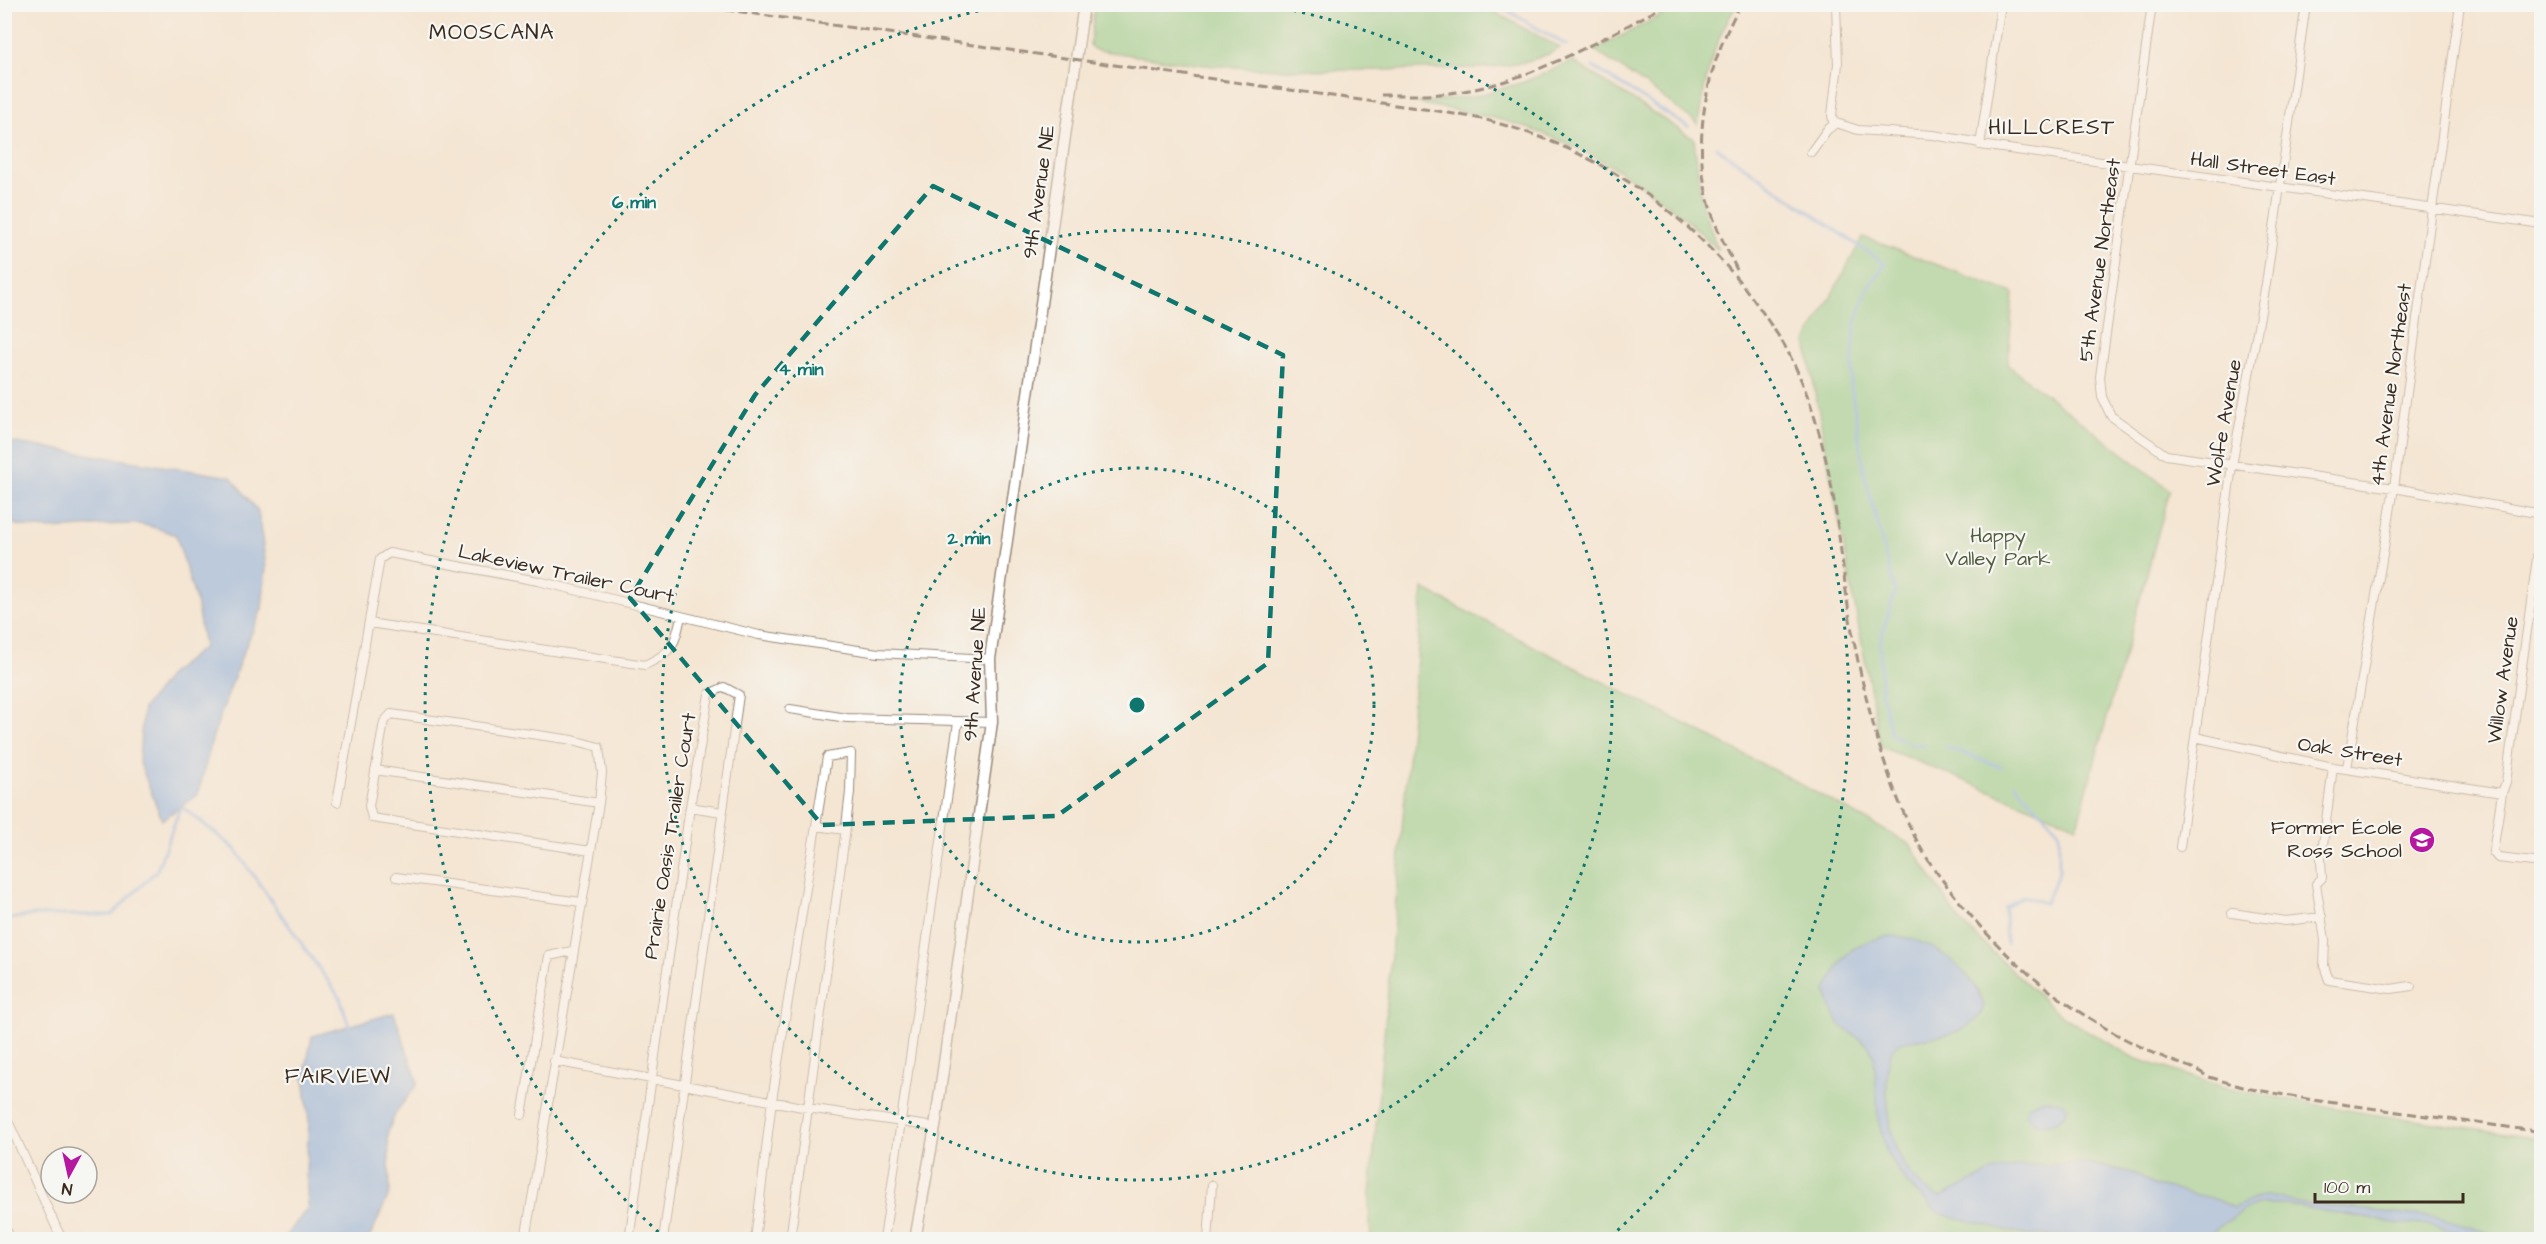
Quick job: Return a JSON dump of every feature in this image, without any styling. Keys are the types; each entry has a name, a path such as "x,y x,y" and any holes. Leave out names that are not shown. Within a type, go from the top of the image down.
{"highway":[{"path":"4,1232 8,1239"}],"street":[{"name":"9th Avenue NE","path":"915,1239 935,1127 992,723 990,659 1084,4"},
{"path":"1811,152 1827,130 1836,123 1833,122 1832,115 1838,64 1836,4"},
{"path":"1980,144 2001,4"},
{"name":"5th Avenue Northeast","path":"2152,4 2100,377 2102,397 2111,416 2166,455 2232,465"},
{"name":"Wolfe Avenue","path":"2180,847 2232,465 2266,285 2306,4"},
{"name":"4th Avenue Northeast","path":"2347,768 2394,488 2460,4"},
{"name":"Hall Street East","path":"1836,123 1858,130 1933,135 2129,166 2541,224"},
{"path":"2232,465 2394,488 2541,514"},
{"name":"Willow Avenue","path":"2541,522 2506,782 2502,793 2493,852 2498,858 2541,863"},
{"name":"Lakeview Trailer Court","path":"337,802 380,559 389,553 538,581 759,635 878,654 990,659"},
{"path":"369,623 645,665 665,656 675,643 681,616"},
{"name":"Prairie Oasis Trailer Court","path":"629,1239 650,1079 709,694 724,687 739,695 663,1239"},
{"path":"790,709 847,718 992,723"},
{"path":"525,1239 572,951 591,851 599,803 603,773 599,747 573,740 391,714 384,722 369,806 372,818 591,851"},
{"path":"884,1239 958,722"},
{"name":"Oak Street","path":"2195,737 2333,767 2502,793"},
{"path":"755,1239 772,1100 827,757 851,753 850,792 790,1239"},
{"path":"2333,767 2321,860 2322,878 2316,884 2325,940 2324,966 2329,980 2391,989 2411,986"},
{"path":"375,770 599,803"},
{"path":"690,807 722,812"},
{"path":"816,826 845,830"},
{"path":"396,878 581,902"},
{"path":"2232,913 2285,921 2322,917"},
{"path":"522,1115 549,956 572,951"},
{"path":"554,1061 808,1108 935,1127"},
{"path":"4,1112 62,1239"},
{"path":"1208,1239 1212,1185"}],"highlighted area":[{"path":"933,186 1283,355 1268,663 1057,816 822,825 630,598 755,395"}],"green space":[{"path":"1480,4 1560,48 1530,60 1498,66 1324,70 1203,65 1096,50 1090,44 1095,5"},
{"path":"1683,4 1737,5 1721,33 1716,48 1707,77 1698,124 1594,50"},
{"path":"1572,61 1694,139 1702,205 1718,250 1673,209 1649,191 1624,174 1572,146 1503,121 1417,103 1471,97 1524,82"},
{"name":"Happy Valley Park","path":"1863,237 2013,293 2008,365 2170,490 2077,826 1881,747 1806,342"},
{"path":"1423,589 1789,778 1910,844 1960,921 2057,1013 2134,1058 2230,1089 2365,1113 2541,1138 2541,1239 1371,1240 1369,1207"}],"water":[{"path":"4,441 231,477 258,511 266,567 262,609 242,655 213,736 198,794 162,820 139,761 143,709 171,673 204,647 196,601 176,535 140,524 53,529 20,526 5,521"},
{"path":"1890,936 1920,942 1947,957 1969,979 1984,1005 1980,1014 1967,1027 1948,1034 1897,1044 1888,1064 1887,1095 1891,1128 1897,1151 1909,1172 1933,1194 1940,1197 1991,1172 2019,1166 2087,1163 2133,1173 2155,1186 2212,1198 2234,1208 2251,1200 2272,1196 2297,1203 2443,1218 2506,1239 2484,1239 2430,1225 2399,1224 2284,1204 2261,1204 2246,1209 2212,1232 2190,1240 2105,1240 2087,1236 2025,1235 1939,1213 1907,1183 1887,1154 1878,1119 1874,1057 1868,1045 1841,1026 1831,1008 1826,990 1837,968 1856,947"},
{"path":"394,1013 418,1083 396,1112 388,1132 390,1192 369,1239 283,1239 308,1208 306,1170 309,1122 304,1077 312,1036"},
{"path":"2044,1099 2064,1103 2068,1110 2054,1123 2042,1125 2033,1122 2025,1113 2028,1106"}],"waterway":[{"path":"1496,4 1566,45"},
{"path":"1593,67 1688,127"},
{"path":"1716,147 1885,264 1868,287 1855,325 1851,386 1864,472 1895,591 1880,643 1881,689 1891,734 1911,744 1925,745"},
{"path":"1944,746 2001,767"},
{"path":"2006,943 2005,908 2023,896 2045,903 2059,872 2059,831 2014,783"},
{"path":"4,920 33,915 112,915 157,870 181,806 234,848 340,998 349,1026"}],"railway":[{"path":"685,4 1468,116 1537,136 1576,152 1612,172 1647,194 1710,248 1738,279 1788,352 1808,398 1826,463 1852,631 1863,684 1885,765 1905,816 1925,855 1950,890 1992,939 2033,977 2078,1011 2127,1040 2164,1058 2193,1068 2206,1076 2246,1088 2313,1100 2542,1132"},
{"path":"1381,95 1458,92 1513,79 1566,57 1668,4"},
{"path":"1737,270 1712,215 1704,182 1702,129 1705,103 1719,51 1741,4"}],"place":[{"name":"Former École Ross School","path":"2422,840"}],"district":[{"name":"MOOSCANA","path":"492,32"},
{"name":"HILLCREST","path":"2052,127"},
{"name":"FAIRVIEW","path":"338,1076"}]}
